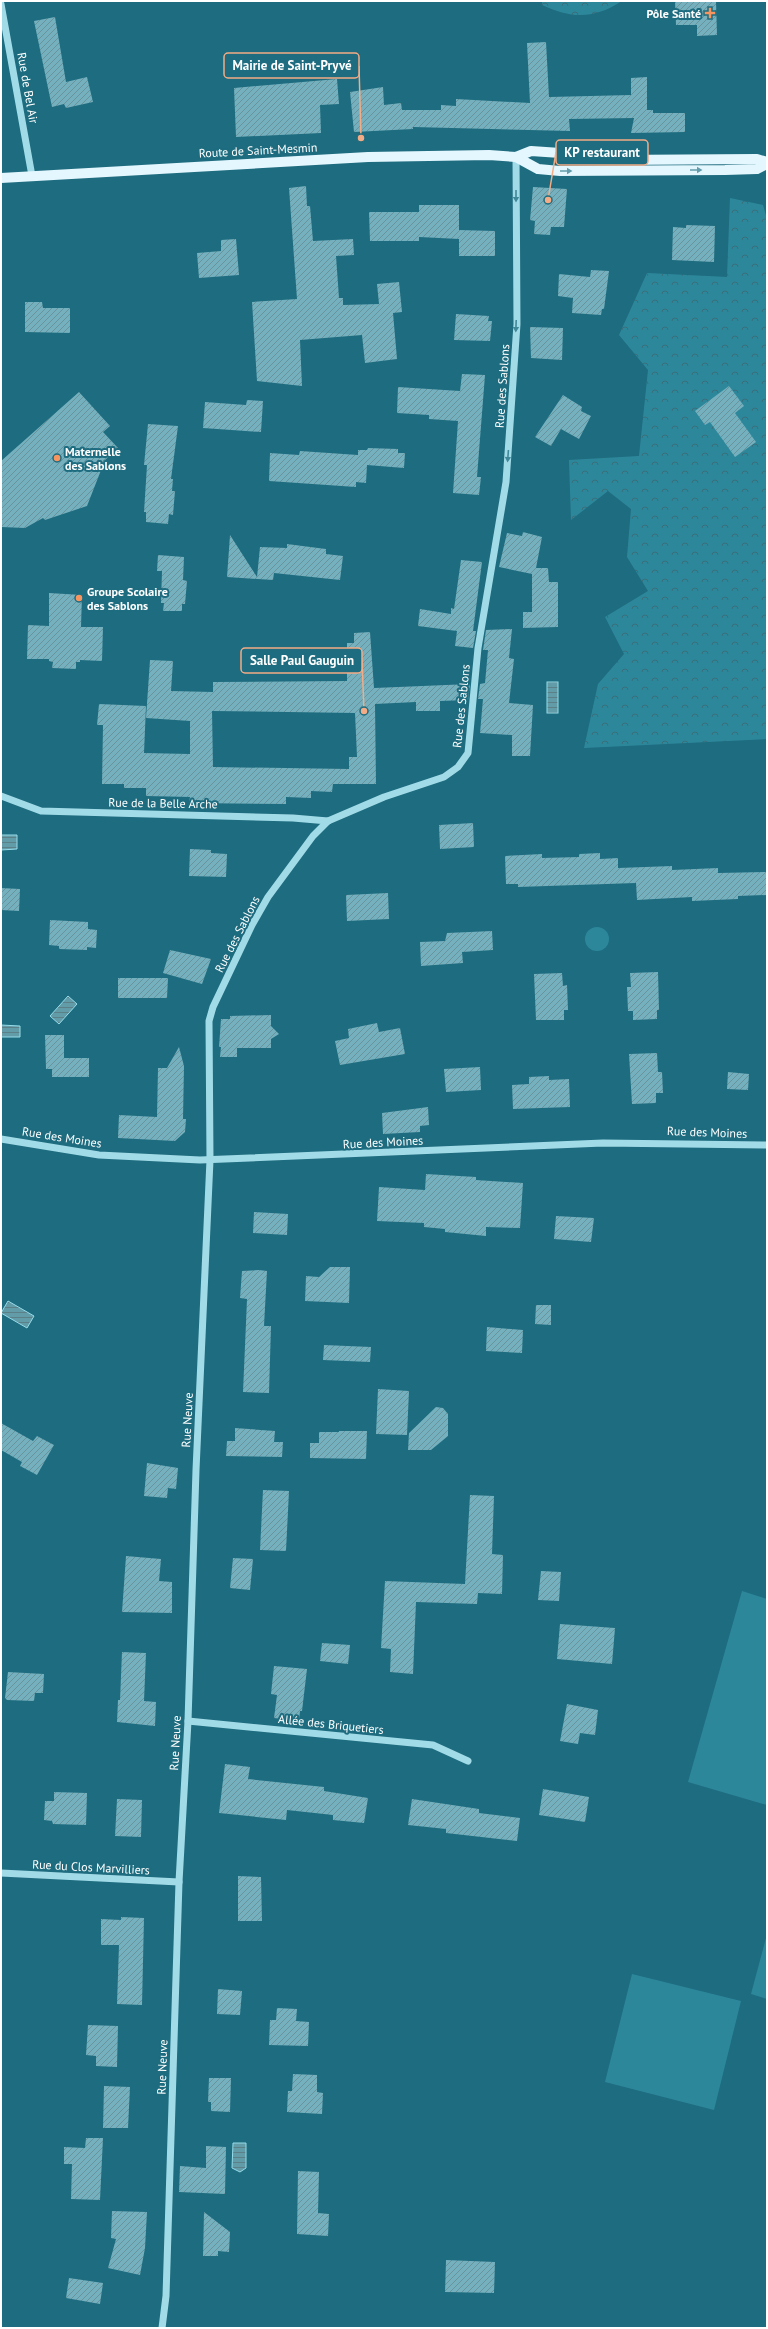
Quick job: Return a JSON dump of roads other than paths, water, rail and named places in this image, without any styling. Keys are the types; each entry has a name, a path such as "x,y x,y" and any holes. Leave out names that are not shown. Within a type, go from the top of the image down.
{"main road":[{"name":"Route de Saint-Mesmin","path":"1,178 368,157 489,155 516,157 531,152 575,154 611,160 757,159 767,163"},
{"name":"Route de Saint-Mesmin","path":"516,157 538,169 560,171 757,169 767,163"}],"street":[{"name":"Rue de Bel Air","path":"1,4 32,176"},
{"name":"Rue des Sablons","path":"210,1160 209,1021 213,1007 252,925 268,897 313,836 328,821 384,797 444,777 458,767 468,753 478,648 506,482 517,324 516,157"},
{"name":"Rue de la Belle Arche","path":"1,796 41,811 292,818 328,821"},
{"name":"Rue des Moines","path":"1,1139 99,1155 210,1160 603,1143 767,1145"},
{"name":"Rue Neuve","path":"162,2328 166,2296 179,1882 188,1721 196,1470 210,1160"},
{"name":"Allée des Briquetiers","path":"188,1721 433,1745 468,1761"},
{"name":"Rue du Clos Marvilliers","path":"1,1873 179,1882"}],"place":[{"name":"Pôle Santé","path":"710,13"},
{"name":"Mairie de Saint-Pryvé","path":"361,138"},
{"name":"KP restaurant","path":"548,200"},
{"name":"Maternelle des Sablons","path":"57,458"},
{"name":"Groupe Scolaire des Sablons","path":"79,598"},
{"name":"Salle Paul Gauguin","path":"364,711"}]}
